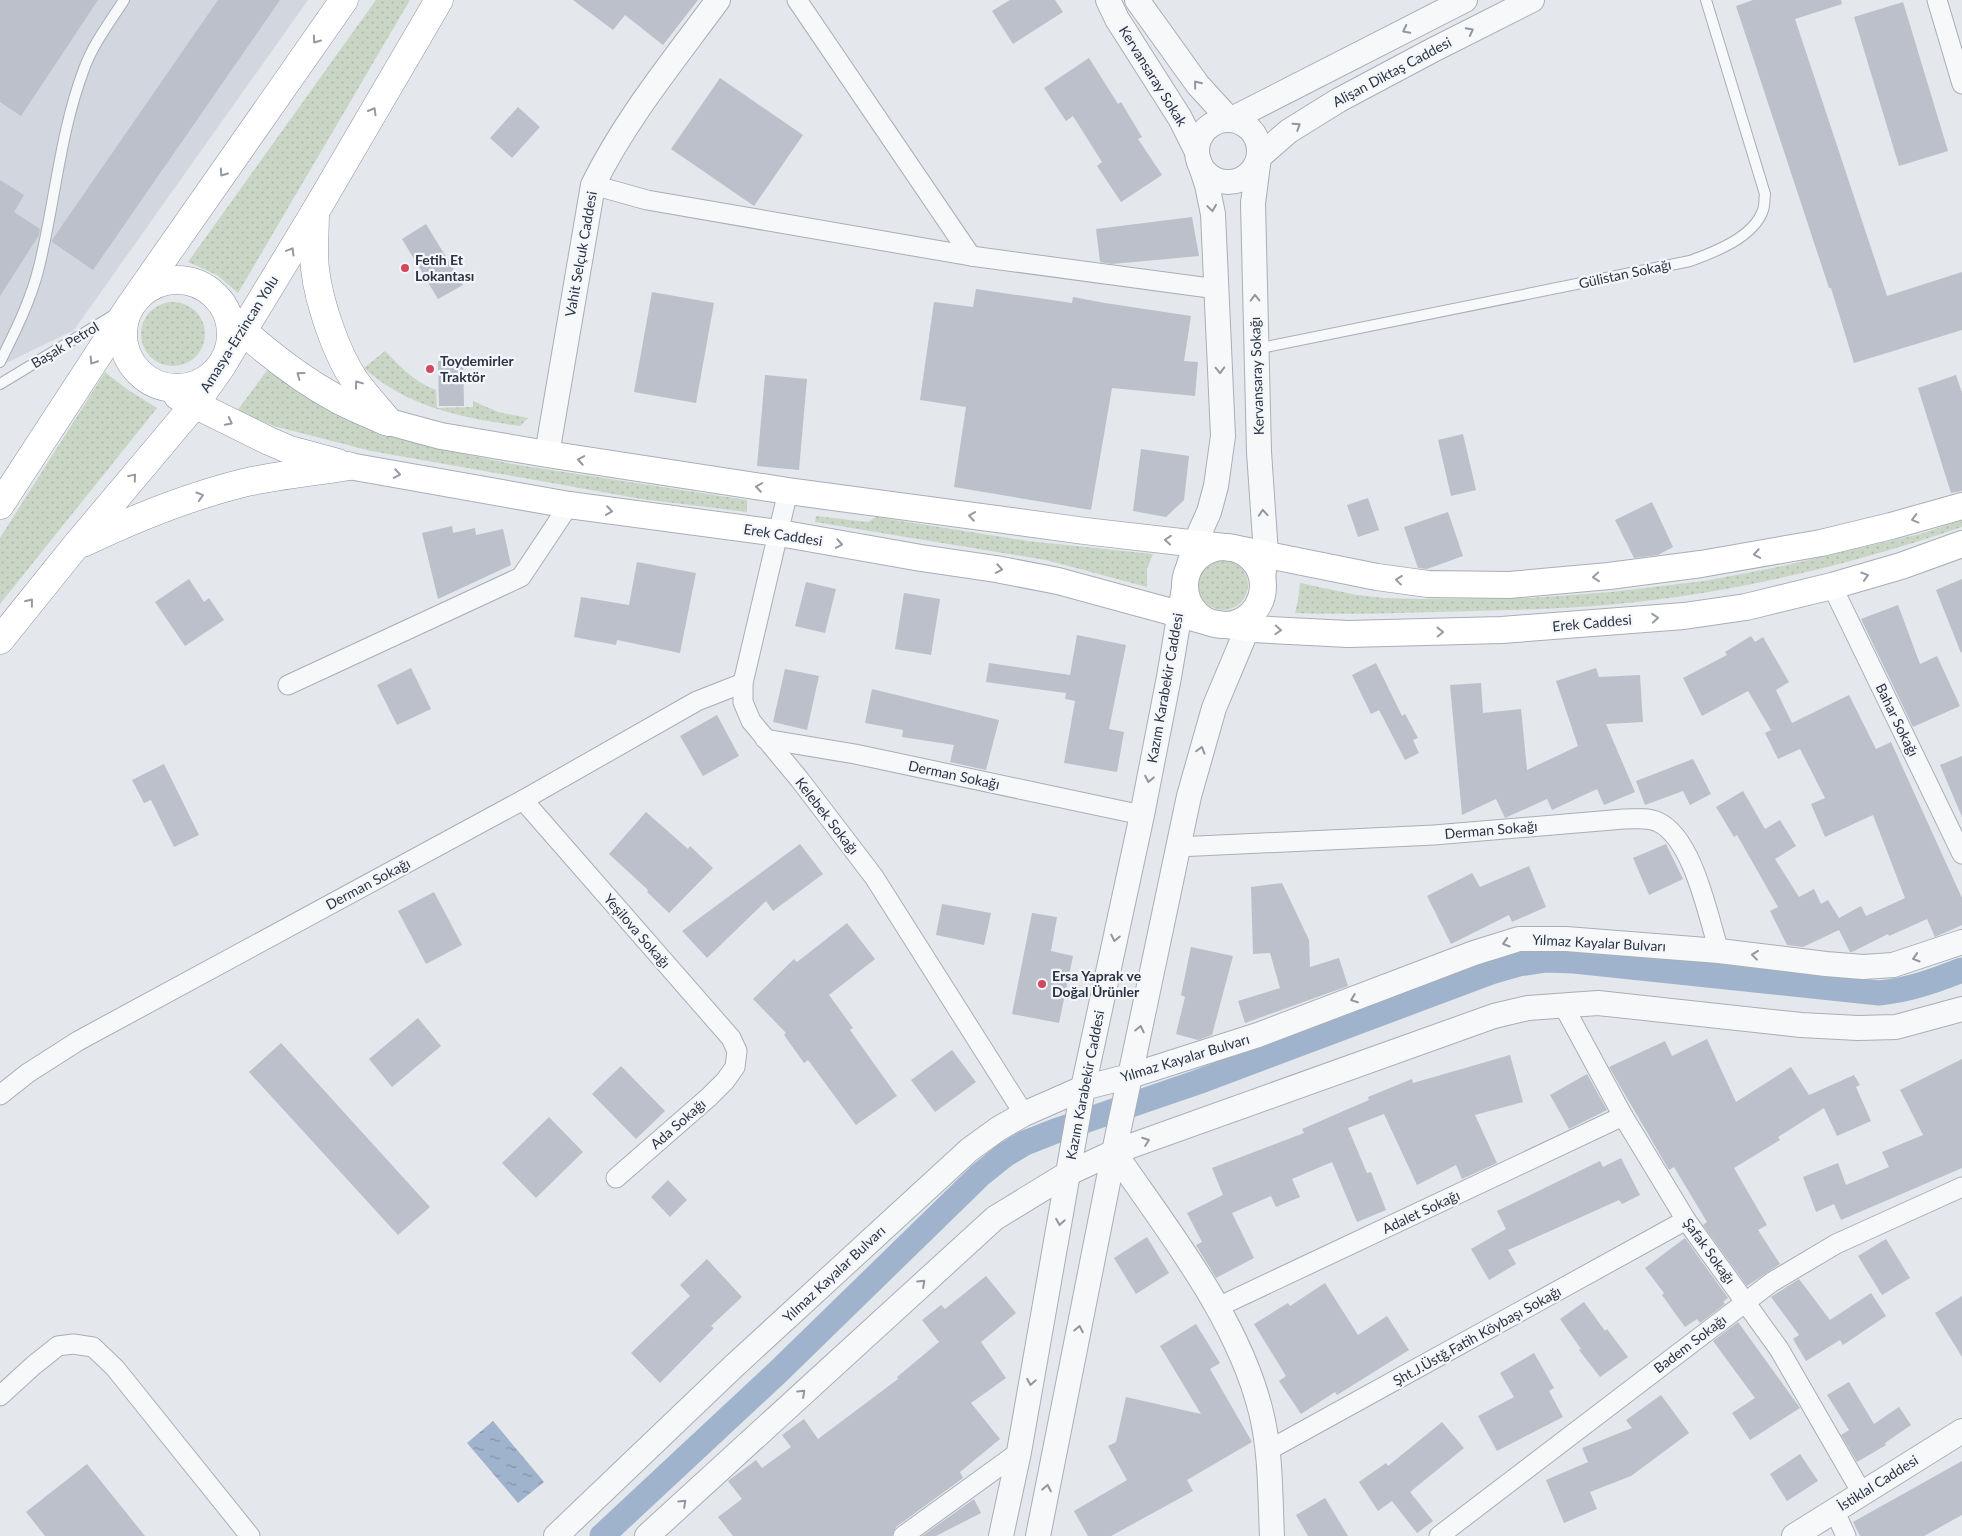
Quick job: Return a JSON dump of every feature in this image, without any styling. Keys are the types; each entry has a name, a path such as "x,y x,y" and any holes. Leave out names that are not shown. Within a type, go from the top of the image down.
{"highway":[{"path":"0,504 130,306 344,0"},
{"name":"Amasya-Erzincan Yolu","path":"236,326 315,212 439,0"},
{"path":"315,212 315,267 318,291 334,339 354,380 389,422"},
{"path":"349,466 290,450 155,384 139,374 128,359 122,341 123,323 130,306 142,292 157,282 175,279 194,281 210,290 222,304 236,326 319,388 341,401 389,422"},
{"path":"155,384 172,388 189,387 205,380 221,368 236,326"},
{"name":"Amasya-Erzincan Yolu","path":"0,640 74,548 195,404 221,368"},
{"path":"74,548 151,512 206,494 244,483 349,466"}],"main road":[{"path":"389,422 441,436 547,454 788,491 1085,531 1234,548 1377,577 1428,584 1509,585 1610,576 1701,564 1812,545 1962,506"},
{"name":"Erek Caddesi","path":"349,466 569,505 778,533 996,569 1058,581 1178,616 1224,625 1237,622 1248,616 1256,607 1261,596"},
{"name":"Erek Caddesi","path":"1186,576 1184,588 1187,600 1201,618 1212,623 1248,628 1348,634 1502,630 1684,616 1746,607 1832,586 1901,566 1962,544"},
{"path":"1186,576 1191,565 1209,549 1221,547 1234,548 1245,553 1254,561 1260,572 1263,584 1261,596"}],"street":[{"name":"Vahit Selçuk Caddesi","path":"547,454 593,185 607,156 626,126 718,0"},
{"path":"797,0 971,256"},
{"name":"Kervansaray Sokak","path":"1108,0 1117,19 1180,118 1198,156"},
{"name":"Kervansaray Sokak","path":"1137,0 1198,85 1230,120"},
{"path":"1186,576 1196,543 1209,512 1216,486 1223,436 1213,214 1198,156 1198,141 1203,132 1210,126 1220,121 1230,120 1464,0"},
{"name":"Alişan Diktaş Caddesi","path":"1259,157 1289,131 1339,100 1532,0"},
{"path":"1937,0 1962,84"},
{"name":"Kervansaray Sokağı","path":"1230,120 1240,122 1250,128 1256,136 1259,146 1253,203 1259,452 1266,554 1261,596"},
{"path":"1198,156 1203,170 1220,182 1240,180 1249,175 1259,157"},
{"path":"593,185 647,200 971,256 1217,289"},
{"name":"Kelebek Sokağı","path":"788,491 743,684 743,702 751,721 765,740 800,780 874,877 1024,1114"},
{"path":"288,685 520,577 569,505"},
{"name":"Kazım Karabekir Caddesi","path":"1001,1536 1018,1452 1082,1088 1142,815 1169,677 1186,576"},
{"name":"Bahar Sokağı","path":"1832,586 1962,854"},
{"path":"1038,1536 1177,847 1205,733 1261,596"},
{"name":"Derman Sokağı","path":"0,1095 28,1073 78,1041 523,800 697,701 743,684"},
{"name":"Derman Sokağı","path":"765,740 855,754 1142,815"},
{"name":"Yeşilova Sokağı","path":"523,800 731,1038 737,1051 735,1066"},
{"name":"Derman Sokağı","path":"1177,847 1434,836 1545,825 1644,819 1657,822 1670,830 1683,846 1693,867 1720,951"},
{"name":"Yılmaz Kayalar Bulvarı","path":"556,1536 734,1366 970,1150 998,1129 1024,1114 1082,1088 1130,1076 1258,1035 1474,953 1519,939 1566,939 1720,951 1863,967 1893,965 1962,942"},
{"path":"647,1536 995,1218 1067,1174 1114,1152 1494,1016 1528,1008 1598,1003 1801,1026 1858,1028 1896,1027 1962,1009"},
{"name":"Şafak Sokağı","path":"1563,1005 1623,1116 1686,1220 1779,1349 1862,1494"},
{"name":"Ada Sokağı","path":"616,1178 709,1097 725,1081 735,1066"},
{"name":"Adalet Sokağı","path":"1218,1307 1623,1116"},
{"path":"1114,1152 1218,1307 1242,1356 1261,1411 1267,1451 1272,1536"},
{"name":"Badem Sokağı","path":"1438,1536 1772,1282 1836,1244 1962,1187"},
{"name":"Şht.J.Üstğ.Fatih Köybaşı Sokağı","path":"1267,1451 1686,1220"},
{"path":"0,1396 58,1346 73,1344 93,1347 116,1368 250,1536"},
{"name":"İstiklal Caddesi","path":"1794,1536 1962,1431"},
{"path":"903,1536 1018,1452"},
{"path":"1834,1510 1846,1536"}],"lane":[{"path":"0,362 26,304 39,268 74,101 84,68 124,0"},
{"name":"Gülistan Sokağı","path":"1256,349 1690,261 1718,251 1738,238 1754,224 1763,210 1765,194 1706,0"},
{"name":"Başak Petrol","path":"0,384 130,306"}],"shaded area":[{"path":"0,0 308,0 74,330 0,366"}],"green space":[{"path":"376,0 410,0 238,293 217,275 188,262"},
{"path":"173,302 191,308 199,316 205,334 199,352 191,360 173,366 155,360 147,352 141,334 147,316 155,308"},
{"path":"385,351 414,378 436,390 437,408 473,407 473,401 498,412 528,418 520,426 458,415 418,402 381,382 364,368"},
{"path":"268,369 305,395 373,430 392,437 512,464 747,500 747,512 642,499 371,451 274,426 237,411"},
{"path":"105,372 128,390 157,408 0,604 0,538"},
{"path":"816,516 868,522 876,517 1028,541 1153,554 1147,569 1147,587 1046,560 815,522"},
{"path":"1962,520 1962,527 1877,554 1791,576 1704,593 1594,606 1527,610 1366,614 1295,613 1300,583 1357,595 1384,598 1531,598 1611,592 1704,581 1778,567 1920,534"},
{"path":"1218,560 1228,560 1241,567 1248,580 1248,590 1241,603 1228,610 1218,610 1209,606 1202,599 1198,590 1198,580 1202,571 1209,564"}],"water":[{"path":"493,1421 544,1482 518,1503 467,1443"}],"building":[{"path":"0,0 98,0 21,116 0,102"},
{"path":"218,0 280,0 93,270 52,242 52,240"},
{"path":"573,0 698,0 663,45 625,15 613,30"},
{"path":"1010,0 1055,0 1063,12 1013,44 992,11"},
{"path":"1753,0 1841,0 1842,4 1795,19 1887,296 1962,272 1962,330 1854,363 1831,288 1829,288 1736,6"},
{"path":"1903,2 1948,151 1899,166 1854,17"},
{"path":"1089,58 1118,104 1121,102 1142,137 1138,139 1162,175 1121,202 1097,166 1102,162 1073,116 1066,121 1044,88"},
{"path":"720,78 803,135 754,206 671,149"},
{"path":"518,107 540,127 512,158 490,138"},
{"path":"0,180 24,195 14,212 40,229 39,235 0,296"},
{"path":"1192,217 1199,256 1112,264 1100,262 1096,229"},
{"path":"426,224 463,285 438,299 402,239"},
{"path":"976,289 1072,303 1073,297 1191,316 1184,361 1198,362 1195,396 1112,388 1091,510 954,487 966,407 920,400 934,302 973,307"},
{"path":"652,292 714,303 696,403 634,392"},
{"path":"463,360 464,406 439,406 438,361"},
{"path":"765,375 807,379 799,470 757,466"},
{"path":"1956,375 1962,393 1962,491 1951,493 1918,388"},
{"path":"1463,434 1476,490 1451,496 1438,440"},
{"path":"1141,449 1189,456 1184,500 1166,517 1133,511"},
{"path":"1368,498 1379,530 1358,537 1347,505"},
{"path":"1652,502 1673,547 1658,555 1634,558 1615,520"},
{"path":"1448,512 1463,556 1427,569 1418,568 1404,527"},
{"path":"452,526 453,533 475,528 476,535 503,529 511,565 438,599 422,533"},
{"path":"637,562 696,573 680,653 617,640 616,645 574,637 581,597 629,605"},
{"path":"189,579 204,602 209,598 224,620 185,646 155,602"},
{"path":"1962,579 1962,652 1961,653 1936,590"},
{"path":"806,582 836,589 825,633 795,626"},
{"path":"904,593 940,599 931,655 895,649"},
{"path":"1898,605 1920,664 1937,656 1960,706 1913,727 1861,619"},
{"path":"1077,635 1126,645 1109,729 1124,732 1117,772 1064,763 1075,701 1065,699 1066,693 986,682 989,663 1070,675"},
{"path":"1751,636 1755,642 1763,637 1789,682 1776,690 1792,723 1849,695 1876,749 1891,742 1962,898 1962,925 1935,937 1927,919 1889,936 1888,934 1852,952 1850,952 1839,930 1803,947 1787,945 1770,911 1778,907 1737,835 1734,837 1716,807 1743,791 1765,829 1780,820 1796,846 1775,859 1799,897 1814,889 1821,904 1828,900 1839,918 1861,906 1866,916 1905,898 1873,815 1825,837 1811,804 1825,798 1800,749 1778,759 1765,733 1771,730 1748,691 1702,716 1683,678 1727,655 1725,652"},
{"path":"1376,663 1402,716 1405,714 1418,738 1413,740 1419,753 1405,760 1379,710 1371,714 1352,675"},
{"path":"411,668 431,709 397,725 377,685"},
{"path":"1596,668 1599,677 1640,675 1643,722 1606,724 1635,792 1604,805 1597,789 1552,810 1547,799 1505,818 1496,799 1462,815 1450,685 1481,683 1483,713 1521,709 1527,770 1578,746 1556,681"},
{"path":"785,669 819,676 807,730 773,722"},
{"path":"872,689 999,720 986,770 950,762 954,745 902,737 903,730 865,723"},
{"path":"717,715 739,756 703,776 680,736"},
{"path":"1962,756 1962,817 1940,765"},
{"path":"1693,759 1711,794 1690,805 1683,791 1645,805 1636,781"},
{"path":"164,764 199,835 174,847 151,800 144,803 132,780"},
{"path":"646,812 688,849 690,846 713,868 669,913 647,892 648,890 609,854"},
{"path":"800,844 823,874 773,911 766,901 707,958 682,931"},
{"path":"1666,844 1683,879 1649,895 1633,858"},
{"path":"1529,866 1546,907 1512,922 1509,915 1451,944 1427,896 1472,873 1480,887"},
{"path":"1282,883 1309,940 1310,967 1339,958 1348,986 1245,1023 1238,1001 1280,988 1270,953 1253,954 1251,887"},
{"path":"434,892 462,945 426,964 398,911"},
{"path":"942,904 991,913 984,945 936,935"},
{"path":"1032,913 1057,917 1051,951 1073,956 1059,1023 1012,1014"},
{"path":"847,923 875,959 829,995 853,1028 850,1030 897,1096 856,1125 808,1060 804,1063 784,1035 786,1033 753,999 794,959 797,962"},
{"path":"1191,947 1233,956 1212,1035 1198,1040 1176,1034 1185,997 1181,995"},
{"path":"418,1018 441,1046 392,1087 369,1059"},
{"path":"1707,1039 1736,1102 1791,1067 1809,1095 1854,1075 1860,1085 1856,1087 1871,1121 1837,1136 1824,1108 1778,1137 1780,1140 1734,1168 1767,1225 1758,1230 1780,1264 1747,1286 1703,1225 1707,1222 1674,1167 1669,1170 1609,1067 1665,1041 1672,1056"},
{"path":"281,1043 430,1207 398,1235 249,1072"},
{"path":"952,1050 976,1082 935,1112 911,1080"},
{"path":"1510,1055 1523,1102 1475,1115 1497,1163 1462,1179 1456,1165 1417,1185 1384,1114 1348,1128 1367,1173 1371,1172 1386,1210 1357,1222 1332,1162 1292,1179 1300,1197 1276,1207 1271,1196 1232,1213 1254,1258 1216,1278 1196,1245 1202,1242 1187,1213 1223,1195 1212,1168 1304,1133 1302,1129 1369,1100 1368,1097 1412,1079 1413,1083"},
{"path":"1962,1059 1962,1168 1841,1220 1834,1204 1816,1212 1803,1177 1838,1163 1846,1185 1889,1167 1882,1152 1923,1135 1900,1090"},
{"path":"621,1066 665,1111 636,1139 592,1094"},
{"path":"1587,1074 1607,1110 1569,1129 1550,1095"},
{"path":"549,1117 583,1152 536,1198 502,1163"},
{"path":"1621,1158 1640,1195 1622,1204 1619,1200 1508,1250 1516,1264 1489,1280 1471,1249 1506,1229 1497,1211 1600,1161 1603,1167"},
{"path":"668,1180 687,1200 670,1217 651,1197"},
{"path":"1147,1237 1169,1273 1136,1294 1114,1258"},
{"path":"1685,1238 1728,1298 1723,1302 1725,1304 1700,1323 1697,1319 1685,1327 1662,1295 1664,1293 1645,1268"},
{"path":"1886,1239 1910,1278 1882,1295 1858,1256"},
{"path":"707,1259 742,1297 711,1326 714,1328 660,1383 631,1353 690,1296 680,1285"},
{"path":"986,1276 1016,1313 981,1342 1006,1378 971,1403 1000,1439 960,1472 963,1478 896,1527 892,1536 733,1536 718,1517 742,1499 728,1481 756,1460 762,1468 791,1447 782,1435 804,1419 818,1439 898,1379 897,1377 939,1342 922,1320 941,1305 945,1309"},
{"path":"1799,1279 1830,1320 1871,1293 1886,1316 1843,1345 1840,1340 1806,1361 1793,1339 1799,1335 1771,1297"},
{"path":"1325,1283 1358,1335 1387,1316 1409,1350 1337,1395 1335,1392 1301,1414 1279,1381 1286,1376 1254,1324 1288,1303 1290,1306"},
{"path":"1962,1296 1962,1357 1935,1313"},
{"path":"1584,1302 1605,1331 1607,1329 1628,1357 1600,1377 1579,1350 1581,1349 1560,1319"},
{"path":"1738,1322 1800,1408 1750,1440 1732,1413 1755,1398 1713,1341"},
{"path":"1196,1324 1220,1363 1210,1369 1252,1442 1187,1480 1193,1491 1111,1536 1088,1536 1074,1511 1127,1480 1108,1446 1116,1442 1126,1397 1201,1414 1160,1346"},
{"path":"1534,1353 1554,1388 1549,1391 1563,1417 1497,1451 1478,1416 1514,1397 1500,1373"},
{"path":"1849,1382 1874,1424 1899,1407 1911,1425 1885,1443 1886,1445 1857,1462 1841,1435 1849,1430 1827,1395"},
{"path":"1661,1395 1689,1433 1631,1476 1590,1492 1597,1509 1564,1523 1546,1480 1588,1462 1582,1448 1632,1428 1626,1420"},
{"path":"1442,1422 1464,1448 1410,1492 1433,1521 1417,1533 1392,1501 1378,1511 1359,1482 1386,1463 1388,1466"},
{"path":"1800,1454 1818,1481 1787,1501 1770,1474"},
{"path":"1962,1461 1962,1515 1924,1536 1860,1536 1853,1522"},
{"path":"87,1464 145,1536 45,1536 26,1512"},
{"path":"1325,1498 1348,1536 1308,1536 1296,1515"},
{"path":"974,1499 981,1513 936,1536 922,1536"}],"waterway":[{"path":"602,1536 780,1370 980,1175 1005,1155 1025,1143 1198,1082 1491,972 1519,964 1546,960 1574,961 1879,993 1901,990 1962,970"}],"place":[{"name":"Fetih Et Lokantası","path":"405,268"},
{"name":"Toydemirler Traktör","path":"430,369"},
{"name":"Ersa Yaprak ve Doğal Ürünler","path":"1042,984"}]}
